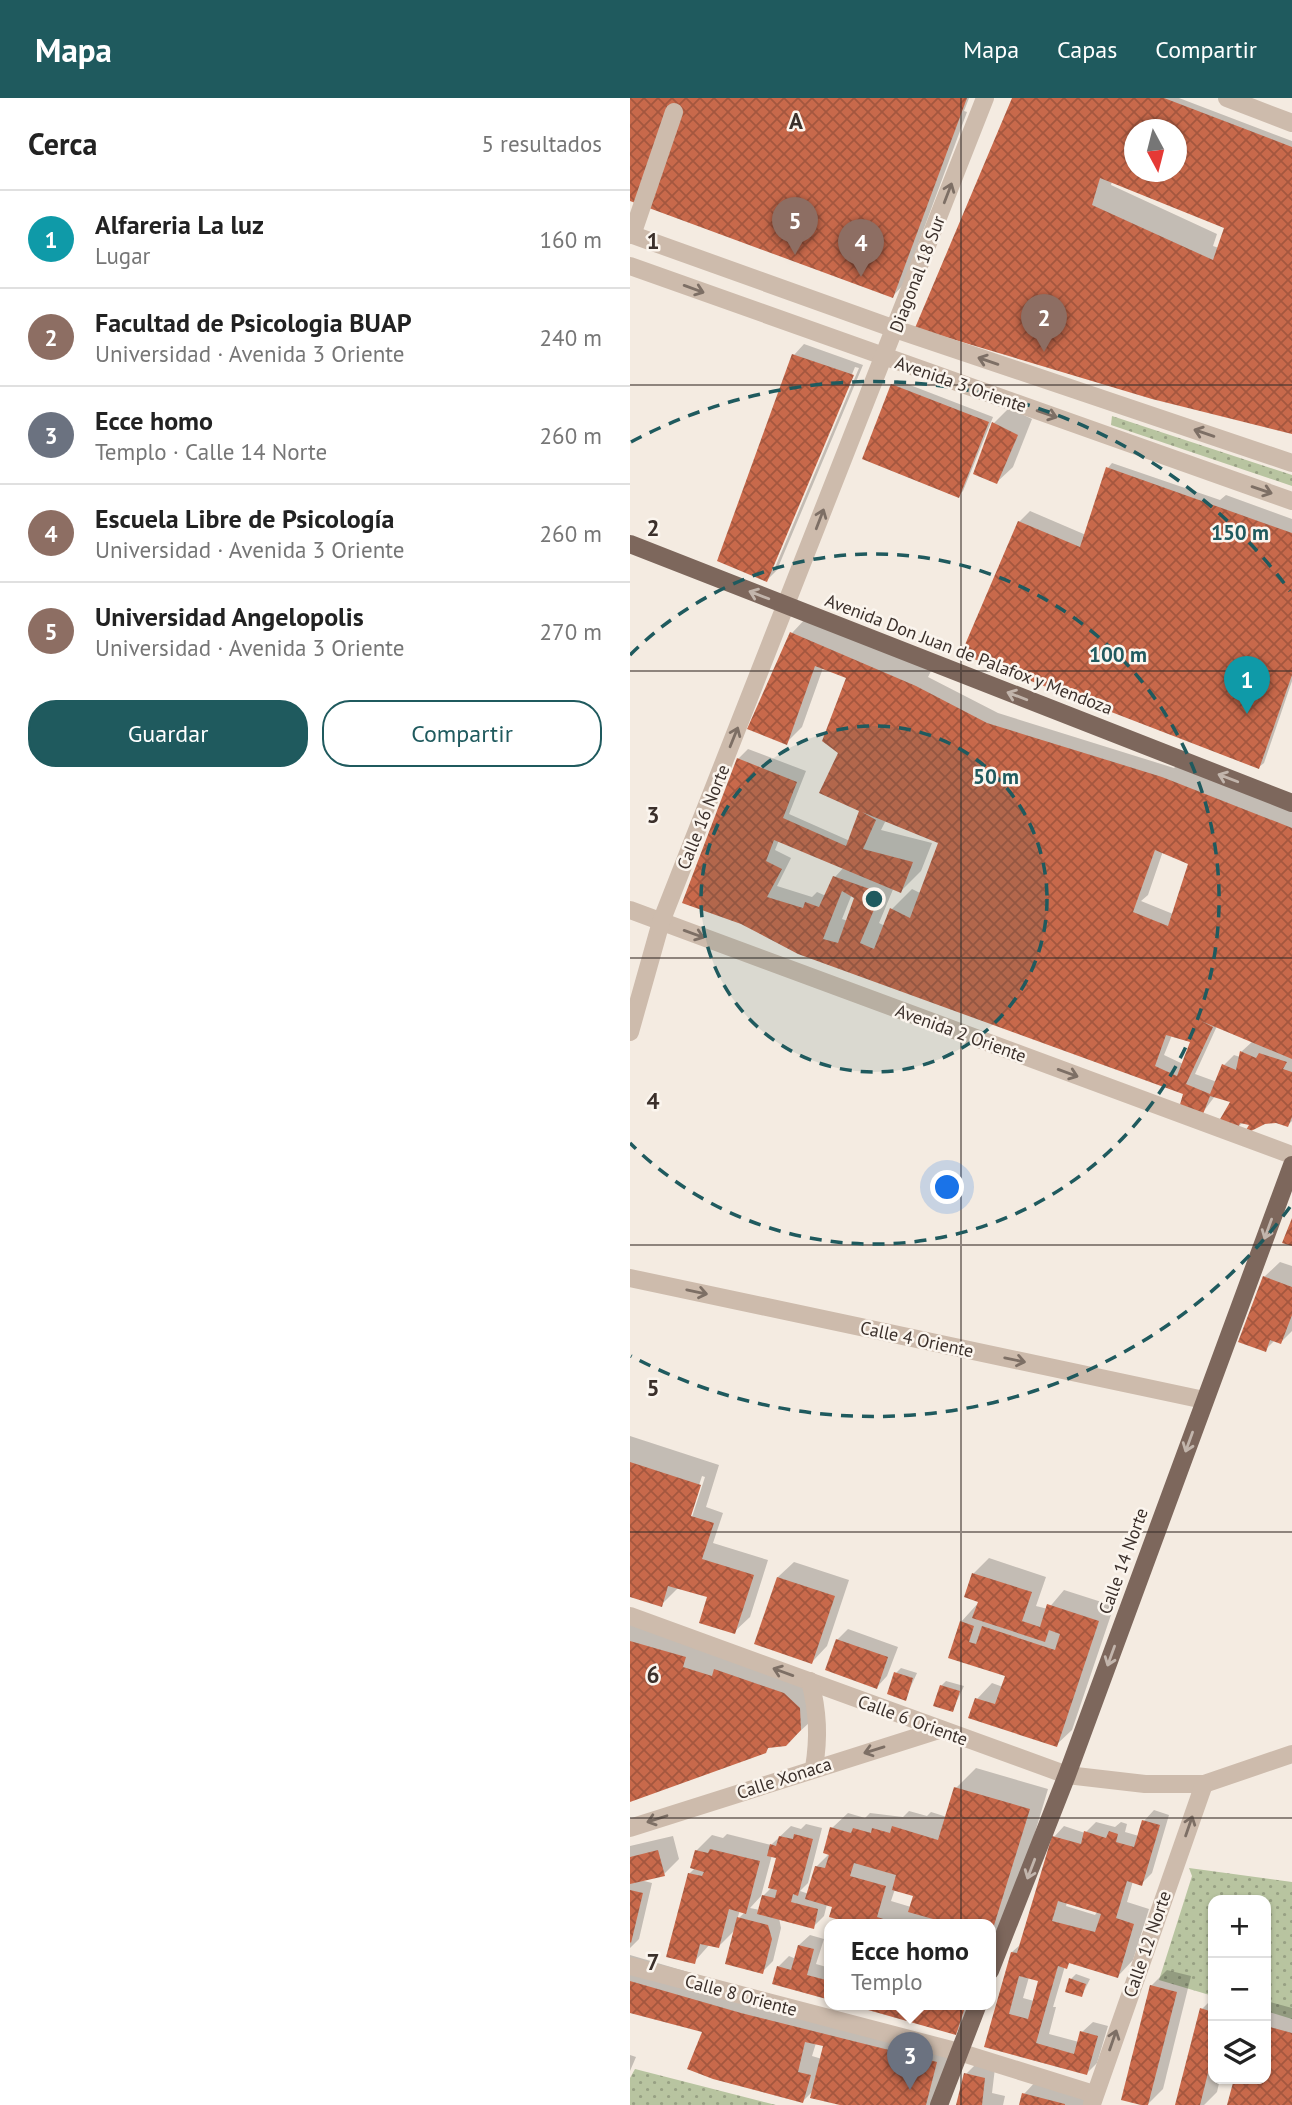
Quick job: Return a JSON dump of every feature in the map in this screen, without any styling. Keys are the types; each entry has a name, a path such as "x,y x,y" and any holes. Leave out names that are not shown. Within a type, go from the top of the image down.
{"main road":[{"name":"Avenida Don Juan de Palafox y Mendoza","path":"630,544 1292,803"},
{"name":"Calle 14 Norte","path":"996,1956 1067,1776 1292,1165"},
{"path":"939,2105 976,2010"}],"street":[{"name":"Diagonal 18 Sur","path":"786,606 985,98"},
{"path":"1227,98 1292,122"},
{"path":"631,234 674,112"},
{"name":"Avenida 3 Oriente","path":"631,234 895,330 1292,463"},
{"name":"Avenida 3 Oriente","path":"630,266 1292,501"},
{"name":"Calle 16 Norte","path":"630,1032 661,922 786,606"},
{"name":"Avenida 2 Oriente","path":"630,910 1292,1155"},
{"name":"Calle 4 Oriente","path":"630,1278 1204,1400"},
{"name":"Calle 6 Oriente","path":"630,1616 1067,1776 1145,1784 1204,1784"},
{"path":"810,1681 818,1712 819,1737 814,1768"},
{"name":"Calle Xonaca","path":"630,1828 939,1730"},
{"path":"1204,1784 1292,1754"},
{"name":"Calle 12 Norte","path":"1093,2100 1204,1784"},
{"name":"Calle 8 Oriente","path":"630,1966 959,2052 1093,2100"}],"green space":[{"path":"1112,416 1292,475 1292,486 1111,425"},
{"path":"1189,1868 1292,1882 1292,2019 1271,2013 1271,1895 1208,1895 1208,1995 1159,1980 1192,1876"},
{"path":"635,2069 776,2105 630,2105 630,2078"}],"building":[{"path":"630,98 967,98 893,298 630,201"},
{"path":"1012,98 1164,98 1292,147 1292,434 1152,399 915,328","holes":["1100,178 1224,228 1213,260 1092,205"]},
{"path":"792,354 854,375 767,582 717,561"},
{"path":"891,384 989,422 959,498 862,459"},
{"path":"992,422 1018,435 997,484 973,474"},
{"path":"1106,467 1292,533 1292,675 1259,769 961,654 1018,521 1080,547"},
{"path":"790,632 916,686 987,723 1162,777 1292,828 1292,1059 1201,1021 1213,1027 1186,1084 1210,1094 1222,1064 1236,1070 1240,1051 1256,1058 1259,1053 1287,1062 1283,1069 1292,1072 1292,1117 1288,1127 1276,1123 1265,1124 1243,1135 1249,1125 1240,1123 1237,1130 1219,1121 1230,1102 1210,1096 1203,1114 1179,1108 1183,1094 798,954 741,924 682,903 737,758 797,782 783,818 846,846 859,811 819,793 838,753 822,741 846,678 815,666 787,745 747,729","holes":["862,812 938,843 910,918 890,908 874,949 860,943 881,893 833,876 819,907 805,902 803,908 767,897 782,869 766,861 774,840 901,893 913,862 863,849 876,820","1155,850 1188,864 1168,926 1133,912","842,891 854,898 838,943 823,939","1166,1035 1190,1042 1177,1076 1155,1066"]},
{"path":"1292,1218 1292,1246 1282,1243"},
{"path":"1263,1276 1292,1287 1292,1315 1281,1344 1270,1340 1266,1352 1238,1342"},
{"path":"630,1462 701,1485 691,1516 714,1523 702,1559 754,1575 735,1634 699,1623 707,1597 668,1586 662,1607 630,1597"},
{"path":"972,1573 1032,1592 1022,1621 1040,1627 1047,1604 1099,1621 1057,1747 968,1718 975,1698 995,1704 1005,1676 948,1658 960,1621 974,1626 969,1642 976,1644 982,1626 1055,1650 1060,1634 1049,1630 1045,1642 972,1618 978,1602 964,1597"},
{"path":"777,1577 835,1596 812,1664 754,1644"},
{"path":"836,1639 888,1657 877,1689 825,1670"},
{"path":"630,1641 686,1657 683,1667 712,1676 714,1669 784,1693 800,1708 801,1730 786,1746 768,1748 766,1753 630,1802"},
{"path":"894,1672 913,1678 906,1701 887,1694"},
{"path":"940,1685 960,1691 953,1712 933,1706"},
{"path":"954,1787 1030,1809 996,1919 933,1919 908,1912 913,1896 892,1890 896,1875 854,1863 850,1876 886,1886 877,1917 883,1919 836,1919 829,1917 832,1907 805,1899 815,1866 825,1868 829,1855 823,1853 830,1827 851,1833 853,1828 871,1833 872,1828 890,1833 892,1826 938,1840"},
{"path":"1142,1820 1160,1825 1142,1886 1127,1881 1116,1918 1134,1924 1118,1978 1069,1963 1067,1969 1058,1966 1036,2043 1074,2054 1080,2031 1098,2036 1087,2075 984,2047 1011,1952 1017,1953 1052,1836 1081,1844 1084,1831 1106,1838 1109,1831 1118,1834 1116,1842 1134,1847","holes":["1058,1901 1101,1914 1095,1932 1052,1921","1019,1976 1038,1981 1028,2019 1009,2014"]},
{"path":"794,1834 813,1839 798,1896 793,1894 791,1902 818,1909 814,1929 757,1914 762,1895 775,1898 777,1890 768,1888 776,1858 767,1856 770,1844 776,1846 779,1836 793,1839"},
{"path":"710,1849 760,1861 746,1914 729,1909 719,1948 700,1944 695,1964 666,1957 688,1873 702,1876 704,1872 690,1868 695,1850 708,1853"},
{"path":"658,1850 665,1876 630,1884 630,1857"},
{"path":"630,1890 643,1893 631,1943 630,1942"},
{"path":"737,1917 768,1925 772,1939 763,1974 725,1964"},
{"path":"798,1945 814,1949 807,1975 824,1979 824,1998 772,1984 777,1966 791,1970"},
{"path":"1069,1978 1086,1984 1082,1997 1065,1992"},
{"path":"630,1981 741,2013 937,2062 926,2105 840,2105 810,2098 823,2046 805,2042 798,2072 811,2075 803,2103 713,2079 687,2069 702,2032 630,2013"},
{"path":"1150,1985 1177,1992 1148,2105 1141,2105 1121,2100"},
{"path":"1200,2008 1208,2010 1208,2073 1200,2105 1175,2105"},
{"path":"868,2010 964,2010 956,2035"},
{"path":"1271,2027 1292,2033 1292,2105 1227,2105 1233,2084 1271,2084"},
{"path":"964,2073 985,2078 982,2105 956,2105"},
{"path":"1022,2093 1065,2104 1065,2105 1019,2105"}],"place":[{"name":"Universidad Angelopolis","path":"795,255"},
{"name":"Escuela Libre de Psicología","path":"861,277"},
{"name":"Facultad de Psicologia BUAP","path":"1044,352"},
{"name":"Alfareria La luz","path":"1247,714"},
{"name":"Ecce homo","path":"910,2090"}]}
